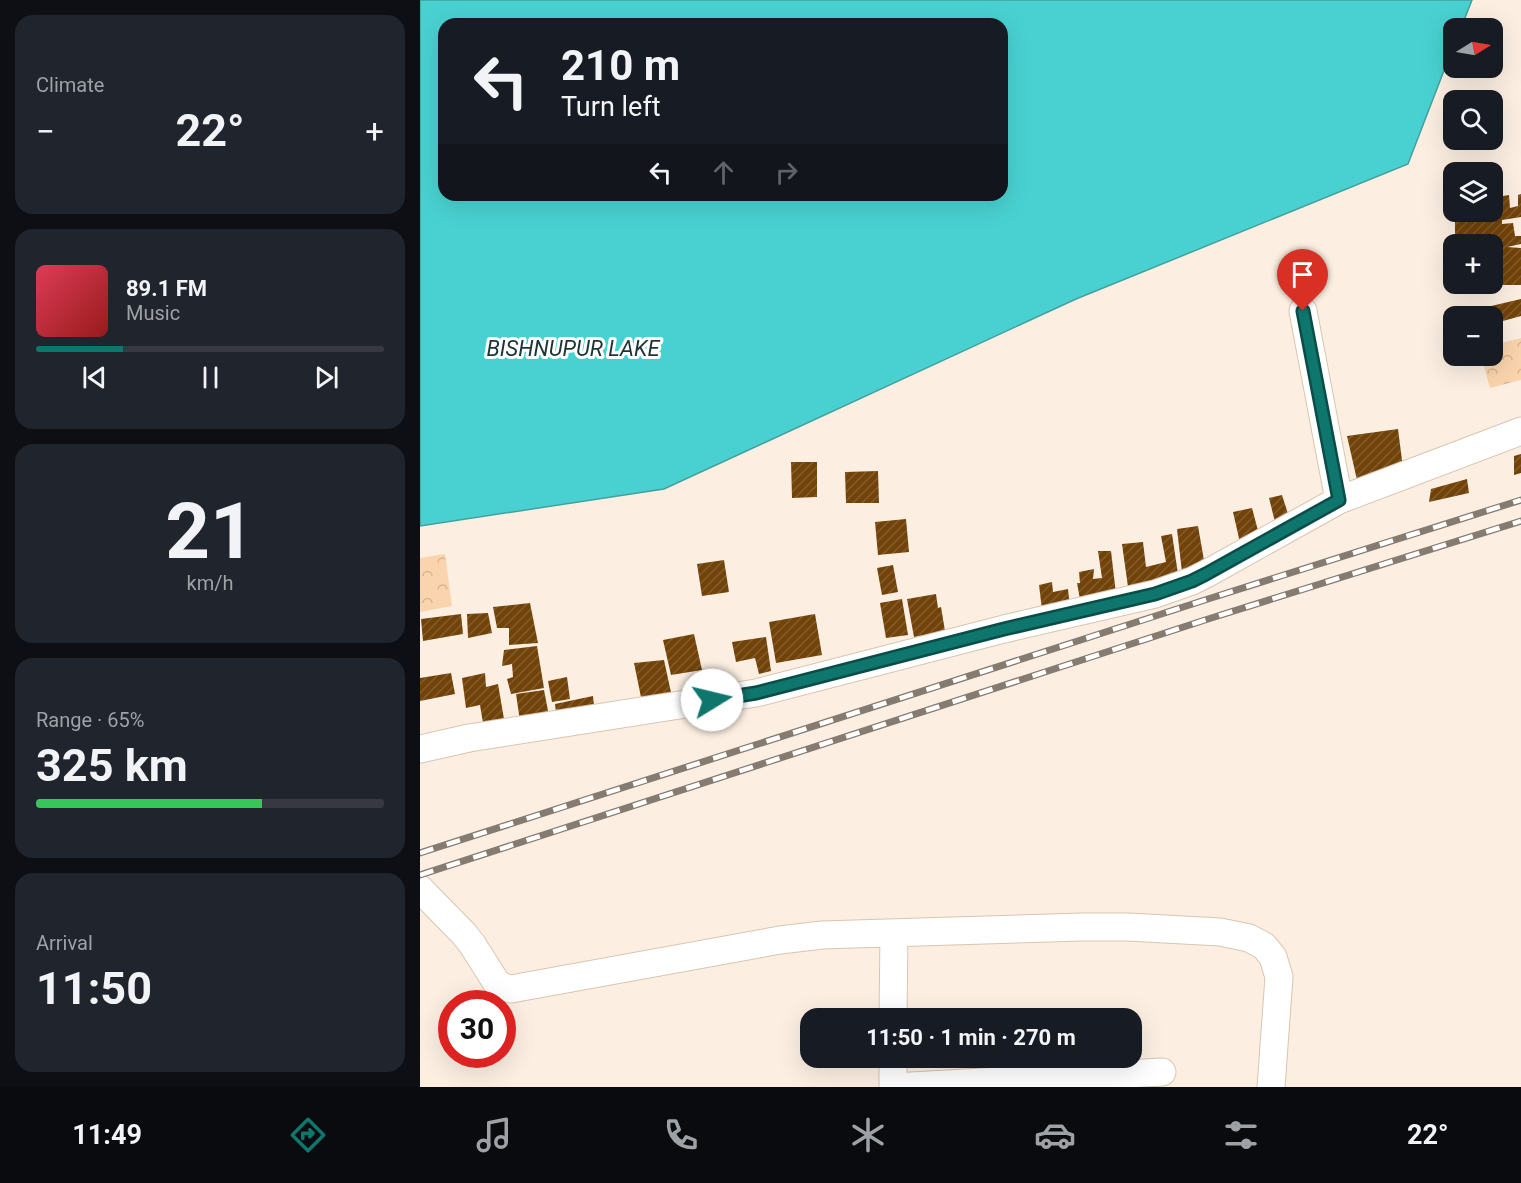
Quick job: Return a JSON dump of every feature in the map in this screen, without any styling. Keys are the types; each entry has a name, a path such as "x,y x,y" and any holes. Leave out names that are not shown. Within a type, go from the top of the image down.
{"street":[{"path":"1303,311 1339,500"},
{"path":"420,749 469,738 756,693 1004,629 1155,594 1206,574 1339,500 1521,431"},
{"path":"420,889 464,934 496,982 511,989 780,940 822,935 1128,927 1220,932 1249,938 1264,946 1273,957 1279,977 1271,1087"},
{"path":"893,1008 894,933"},
{"path":"893,1068 893,1087 1027,1083 1162,1072"}],"green space":[{"path":"1521,338 1521,380 1490,388 1484,366 1503,366 1503,342"},
{"path":"445,554 452,606 420,612 420,558"}],"water":[{"name":"BISHNUPUR LAKE","path":"420,0 1472,0 1465,18 1443,18 1443,73 1408,164 1076,299 664,489 420,526"}],"building":[{"path":"1521,194 1521,217 1503,220 1503,196 1509,195 1510,208 1518,206 1518,195"},
{"path":"1455,222 1513,223 1515,236 1521,236 1521,244 1507,247 1521,248 1521,285 1503,285 1503,234 1455,234"},
{"path":"1521,299 1521,316 1503,321 1503,306 1491,306"},
{"path":"1398,429 1403,468 1357,480 1347,436"},
{"path":"1521,454 1521,473 1514,475 1514,456"},
{"path":"791,462 817,462 817,497 792,498"},
{"path":"878,471 879,503 846,503 845,472"},
{"path":"1467,479 1469,493 1429,502 1431,489"},
{"path":"1282,495 1290,520 1276,526 1269,498"},
{"path":"1252,508 1261,542 1241,547 1233,512"},
{"path":"906,519 909,552 878,555 875,522"},
{"path":"1198,526 1205,566 1182,572 1177,529"},
{"path":"1172,534 1178,574 1128,587 1122,544 1143,542 1146,567 1166,562 1161,536"},
{"path":"1098,551 1111,551 1116,594 1081,605 1077,583 1080,583 1079,572 1094,569 1093,579 1102,578"},
{"path":"724,560 729,592 702,596 697,564"},
{"path":"893,565 898,592 882,595 877,568"},
{"path":"1052,582 1053,592 1068,589 1070,608 1043,618 1039,585"},
{"path":"936,594 945,631 914,637 907,599"},
{"path":"902,599 908,635 886,638 880,603"},
{"path":"530,603 538,643 509,645 509,628 497,628 493,607"},
{"path":"488,613 492,633 468,638 467,614"},
{"path":"461,614 463,634 423,641 421,619"},
{"path":"815,614 822,655 776,663 769,622"},
{"path":"694,634 702,670 671,675 663,640"},
{"path":"766,637 771,671 759,674 755,658 736,662 732,642"},
{"path":"537,646 544,688 511,694 507,679 513,677 512,664 502,666 504,650"},
{"path":"664,660 672,697 643,707 634,663"},
{"path":"451,673 455,694 420,701 420,678"},
{"path":"485,673 486,687 498,684 504,719 483,723 480,705 466,708 462,678"},
{"path":"567,677 570,699 552,702 548,681"},
{"path":"544,690 550,721 521,728 516,694"},
{"path":"593,696 595,714 557,721 555,704"}],"railway":[{"path":"420,853 1521,500"},
{"path":"420,875 1205,620 1521,521"}],"route":[{"path":"712,700 756,693 1004,629 1155,594 1206,574 1339,500 1303,311"}]}
